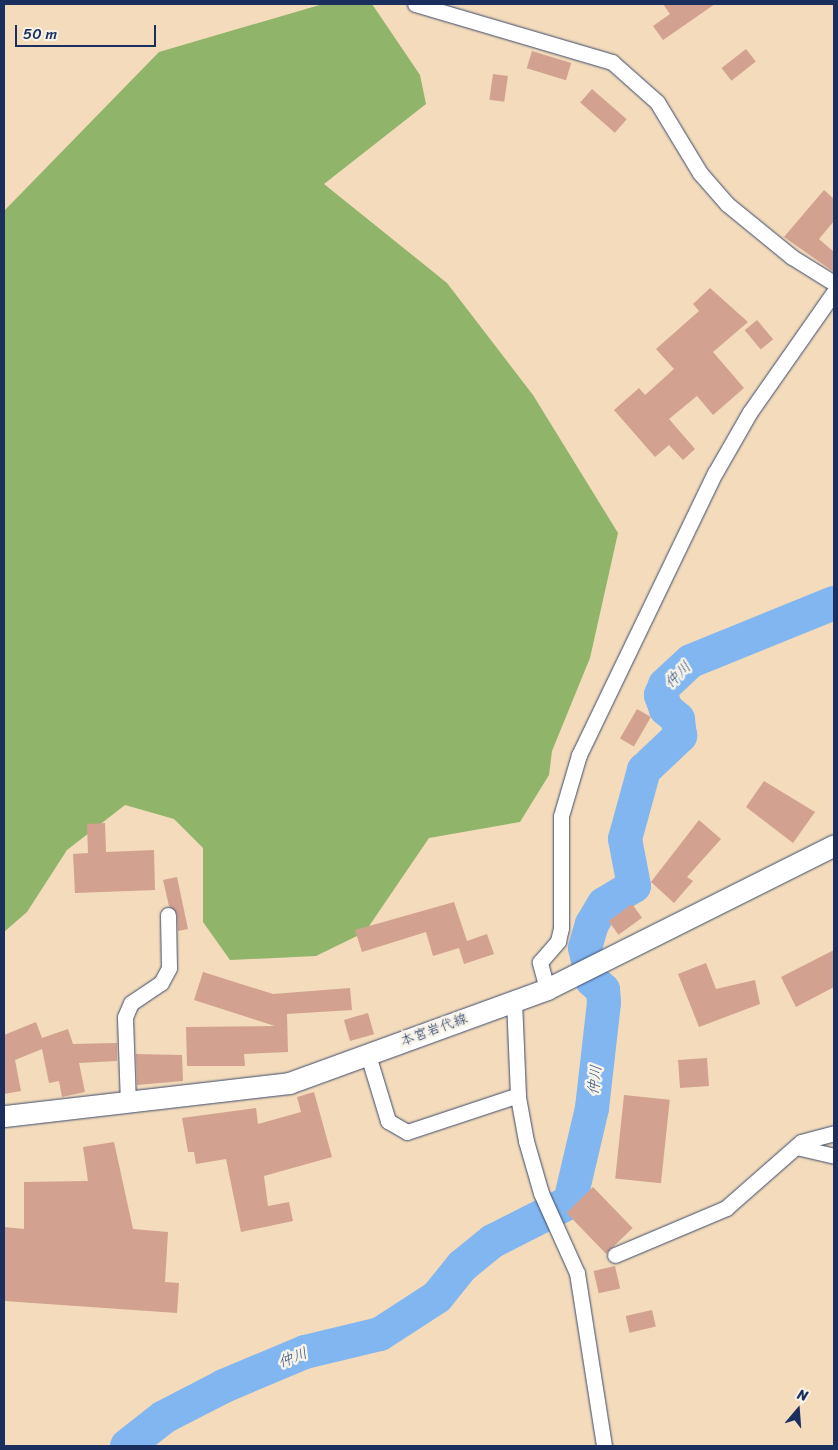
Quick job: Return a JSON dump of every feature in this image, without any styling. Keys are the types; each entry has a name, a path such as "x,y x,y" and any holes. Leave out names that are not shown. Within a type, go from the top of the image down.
{"main road":[{"name":"本宮岩代線","path":"4,1116 128,1104 289,1082 547,989 834,845"}],"street":[{"path":"415,4 612,62 657,102 700,173 727,204 792,257 834,283"},
{"path":"547,989 540,962 558,942 561,928 559,834 579,755 715,472 750,412 834,292"},
{"path":"128,1104 125,1017 131,1003 161,983 169,968 168,915"},
{"path":"514,1000 518,1095 534,1173 577,1273 604,1446"},
{"path":"368,1055 388,1121 407,1132 518,1095"},
{"path":"615,1255 726,1208 750,1192 766,1171 796,1147 834,1133"},
{"path":"796,1147 834,1156"}],"green space":[{"path":"323,4 372,4 420,75 426,104 324,184 447,283 533,395 618,533 590,658 552,751 549,775 520,822 429,838 365,932 316,956 230,960 203,922 203,848 174,819 125,805 67,850 27,912 4,932 4,211 159,52"}],"building":[{"path":"663,4 715,4 663,40 653,26 670,14"},
{"path":"746,49 756,62 731,81 722,68"},
{"path":"532,51 571,63 566,80 527,68"},
{"path":"493,74 508,76 504,102 489,100"},
{"path":"592,89 627,119 615,133 580,103"},
{"path":"824,190 834,199 834,221 819,239 834,252 834,272 784,237"},
{"path":"710,288 748,322 713,352 744,388 713,415 697,396 669,419 695,449 683,460 669,445 655,457 614,410 639,388 645,395 674,369 656,349 699,311 693,304"},
{"path":"757,320 773,339 761,349 745,330"},
{"path":"637,709 651,717 634,746 620,738"},
{"path":"764,781 815,812 793,843 746,807"},
{"path":"699,820 721,839 687,877 693,881 674,903 651,882"},
{"path":"105,823 106,852 154,850 155,890 75,893 73,854 88,853 87,824"},
{"path":"177,877 188,929 178,931 177,914 169,906 163,880"},
{"path":"454,902 467,941 487,934 494,954 464,964 459,948 433,956 426,932 362,952 355,930"},
{"path":"632,904 642,918 619,935 609,921"},
{"path":"834,950 834,987 796,1007 781,977"},
{"path":"706,963 716,989 755,980 760,1004 699,1027 678,974"},
{"path":"203,972 273,994 350,988 352,1010 287,1014 288,1052 244,1054 245,1066 187,1066 186,1027 275,1026 194,1000"},
{"path":"368,1013 374,1034 350,1041 344,1020"},
{"path":"36,1022 42,1038 68,1029 73,1044 117,1043 117,1061 79,1063 85,1092 62,1097 59,1081 49,1083 42,1049 15,1060 21,1091 4,1094 4,1035"},
{"path":"136,1054 182,1055 183,1081 137,1085"},
{"path":"707,1058 709,1086 680,1088 678,1060"},
{"path":"314,1092 332,1157 264,1176 268,1206 289,1202 293,1221 241,1232 226,1159 196,1164 194,1152 188,1152 182,1118 256,1108 258,1124 301,1112 297,1097"},
{"path":"624,1095 670,1100 661,1183 615,1179"},
{"path":"114,1142 133,1229 168,1232 165,1282 179,1283 177,1313 4,1301 4,1227 24,1229 24,1182 88,1181 83,1147"},
{"path":"593,1187 633,1228 606,1254 566,1213"},
{"path":"615,1266 620,1288 599,1293 594,1271"},
{"path":"652,1310 656,1327 630,1333 626,1316"}],"waterway":[{"name":"仲川","path":"127,1446 164,1417 224,1386 305,1352 380,1334 437,1297 462,1266 493,1241 570,1202 592,1108 604,1003 603,990 592,980 585,948 592,924 604,904 634,886 625,839 644,770 680,736 678,719 666,709 661,695 665,685 691,661 834,603"}]}
